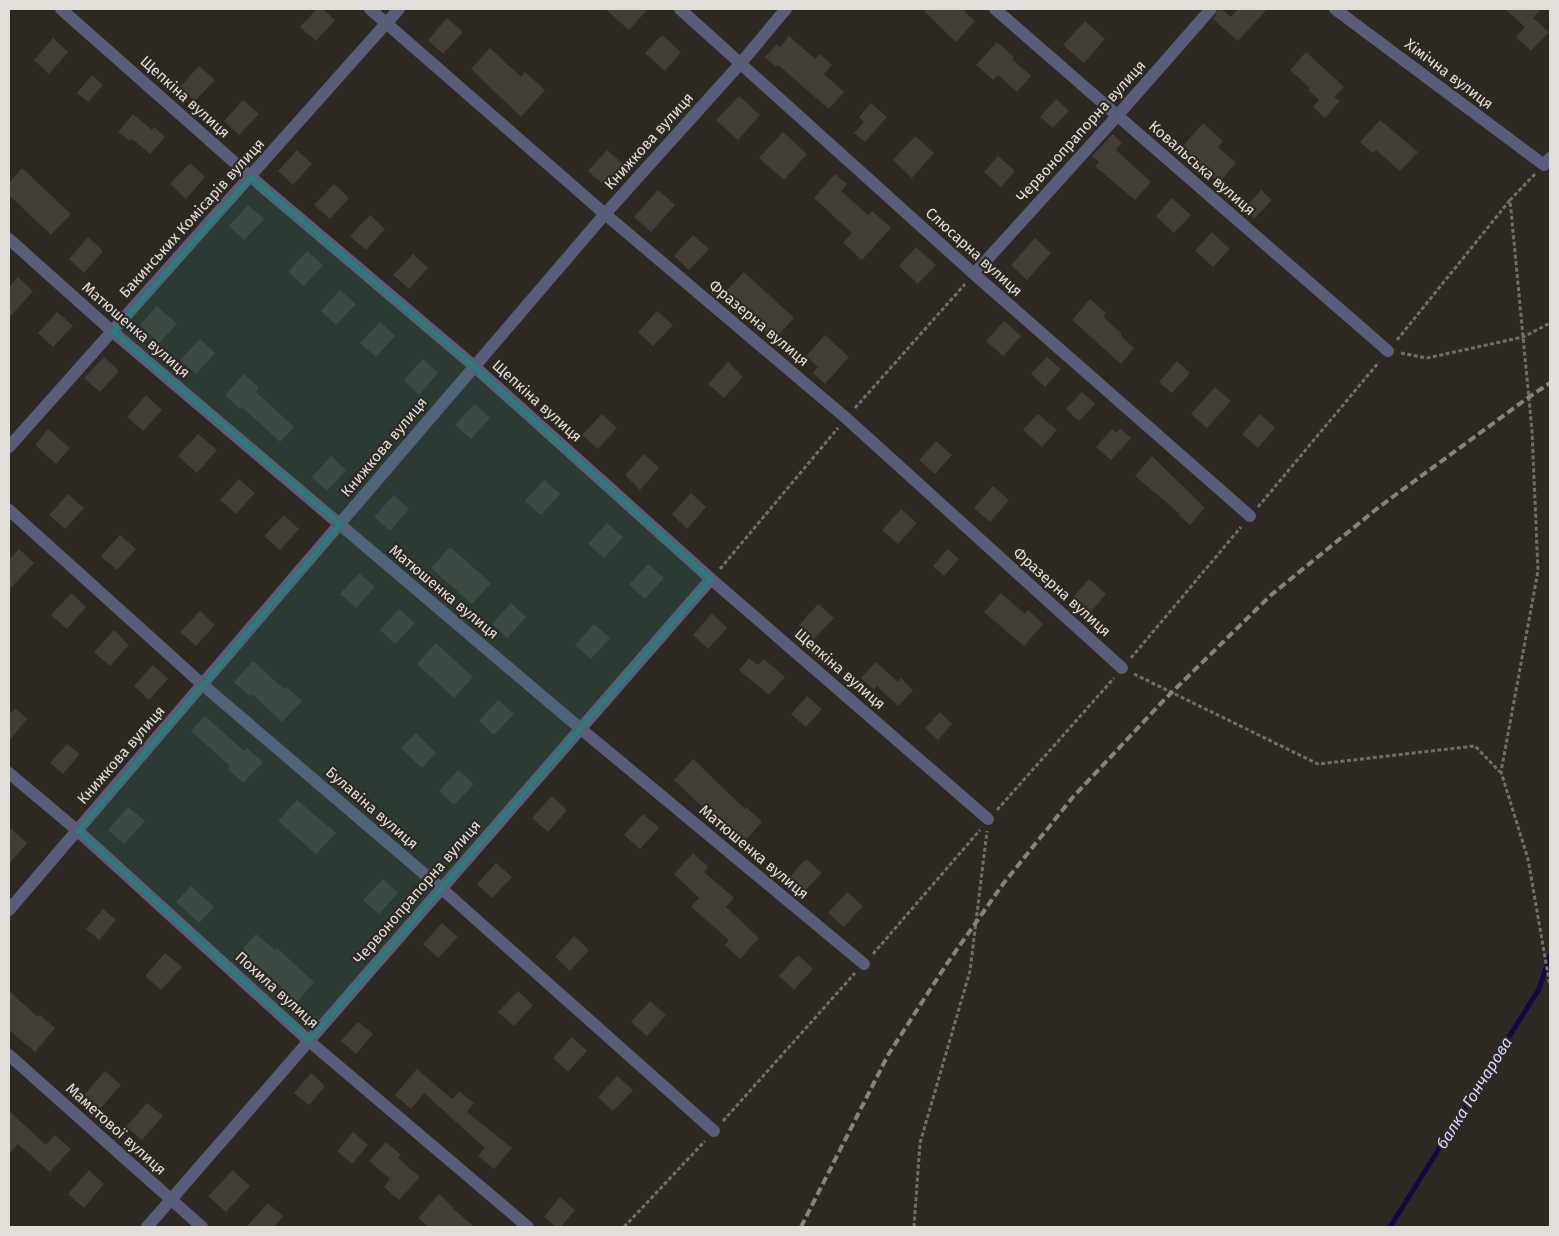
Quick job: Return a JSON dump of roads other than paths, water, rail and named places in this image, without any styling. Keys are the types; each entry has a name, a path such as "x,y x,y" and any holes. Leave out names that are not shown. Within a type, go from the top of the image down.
{"street":[{"name":"Щепкіна вулиця","path":"61,9 251,177 474,366 711,579 988,820"},
{"name":"Фразерна вулиця","path":"370,9 605,214 846,418 1122,668"},
{"name":"Бакинських Комісарів вулиця","path":"9,447 399,9"},
{"name":"Слюсарна вулиця","path":"680,9 974,274 1250,516"},
{"name":"Книжкова вулиця","path":"9,910 605,214 740,64 786,9"},
{"name":"Ковальська вулиця","path":"995,9 1388,351"},
{"name":"Червонопрапорна вулиця","path":"974,274 1211,9"},
{"name":"Хімічна вулиця","path":"1335,9 1547,162"},
{"name":"Матюшенка вулиця","path":"9,240 113,332 581,729 864,964"},
{"name":"Булавіна вулиця","path":"9,510 203,685 442,889 714,1131"},
{"name":"Червонопрапорна вулиця","path":"147,1227 711,579"},
{"name":"Похила вулиця","path":"9,773 78,831 309,1041 528,1227"},
{"name":"Маметової вулиця","path":"9,1055 202,1227"}],"waterway":[{"name":"балка Гончарова","path":"1390,1227 1539,989 1550,956"}],"railway":[{"path":"801,1227 888,1055 946,965 1003,884 1073,797 1165,699 1271,595 1379,507 1550,383"}]}
